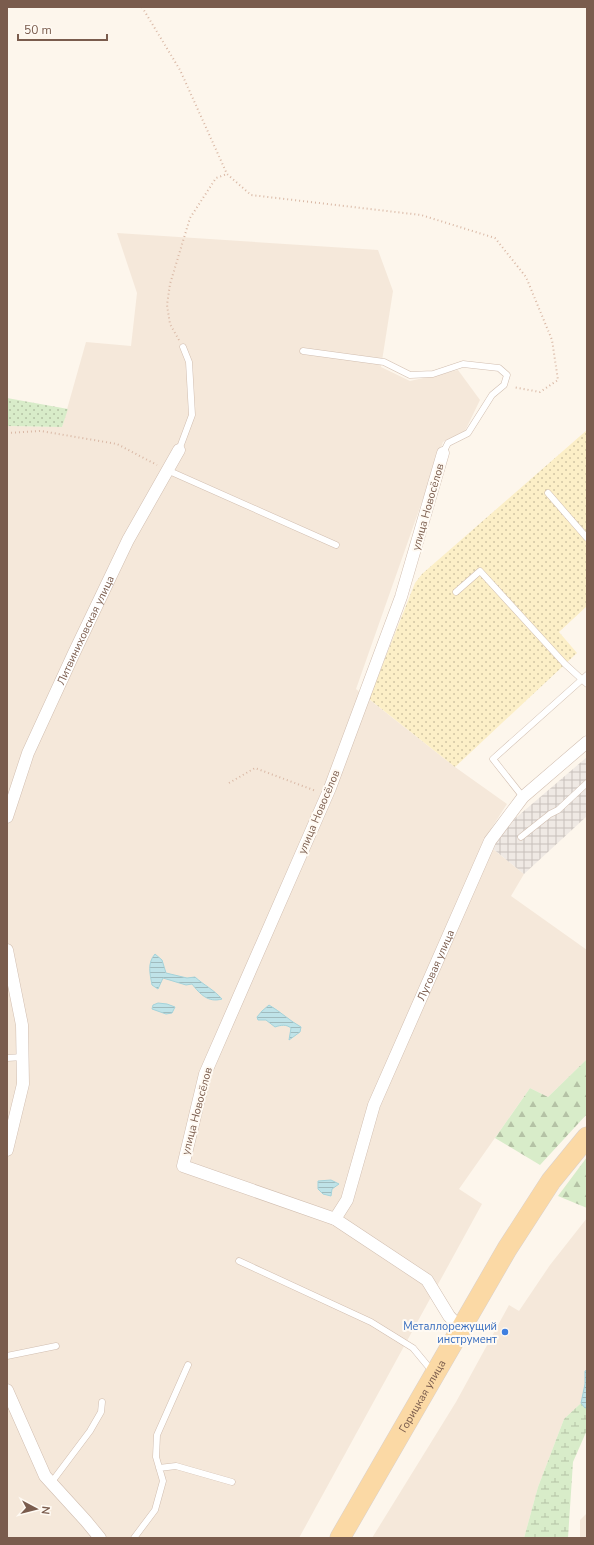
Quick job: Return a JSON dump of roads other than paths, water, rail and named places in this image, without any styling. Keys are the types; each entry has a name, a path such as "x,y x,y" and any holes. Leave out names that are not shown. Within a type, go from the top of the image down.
{"main road":[{"name":"Горицкая улица","path":"340,1538 507,1249 550,1181 587,1137"}],"street":[{"name":"Литвиниховская улица","path":"7,817 28,753 74,653 128,540 178,450"},
{"name":"улица Новосёлов","path":"335,1219 183,1166 205,1074 327,795 401,597 443,453"},
{"name":"Луговая улица","path":"335,1219 347,1200 374,1105 490,841 524,797 587,742"},
{"path":"7,950 22,1025 23,1084 7,1150"},
{"path":"335,1219 427,1280 449,1316 460,1328"},
{"path":"7,1390 45,1476 100,1538"}],"lane":[{"path":"178,450 192,415 189,362 183,347"},
{"path":"303,351 384,362 410,375 433,374 463,364 499,368 508,375 504,385 492,396 468,433 448,443 443,453"},
{"path":"167,470 336,545"},
{"path":"548,493 587,538"},
{"path":"456,592 480,571 565,664 585,679 493,759 524,797"},
{"path":"521,837 550,814 558,810 587,783"},
{"path":"7,1058 22,1057"},
{"path":"239,1261 371,1322 413,1348 434,1374"},
{"path":"7,1356 56,1346"},
{"path":"134,1538 155,1510 163,1481 156,1457 157,1435 188,1365"},
{"path":"51,1483 90,1431 101,1412 102,1402"},
{"path":"159,1468 176,1466 232,1482"}],"water":[{"path":"155,954 162,960 166,973 187,978 195,977 222,999 208,999 192,984 186,985 163,978 158,989 152,985 150,965 152,957"},
{"path":"158,1003 175,1007 172,1013 166,1014 152,1009 153,1005"},
{"path":"269,1005 301,1027 300,1032 289,1040 291,1028 283,1025 275,1027 266,1020 258,1020 257,1017"},
{"path":"331,1180 339,1184 332,1189 331,1196 323,1194 318,1189 318,1181"},
{"path":"587,1370 587,1407 585,1408 581,1403 585,1384 585,1371"}],"place":[{"name":"Металлорежущий инструмент","path":"505,1332"}]}
